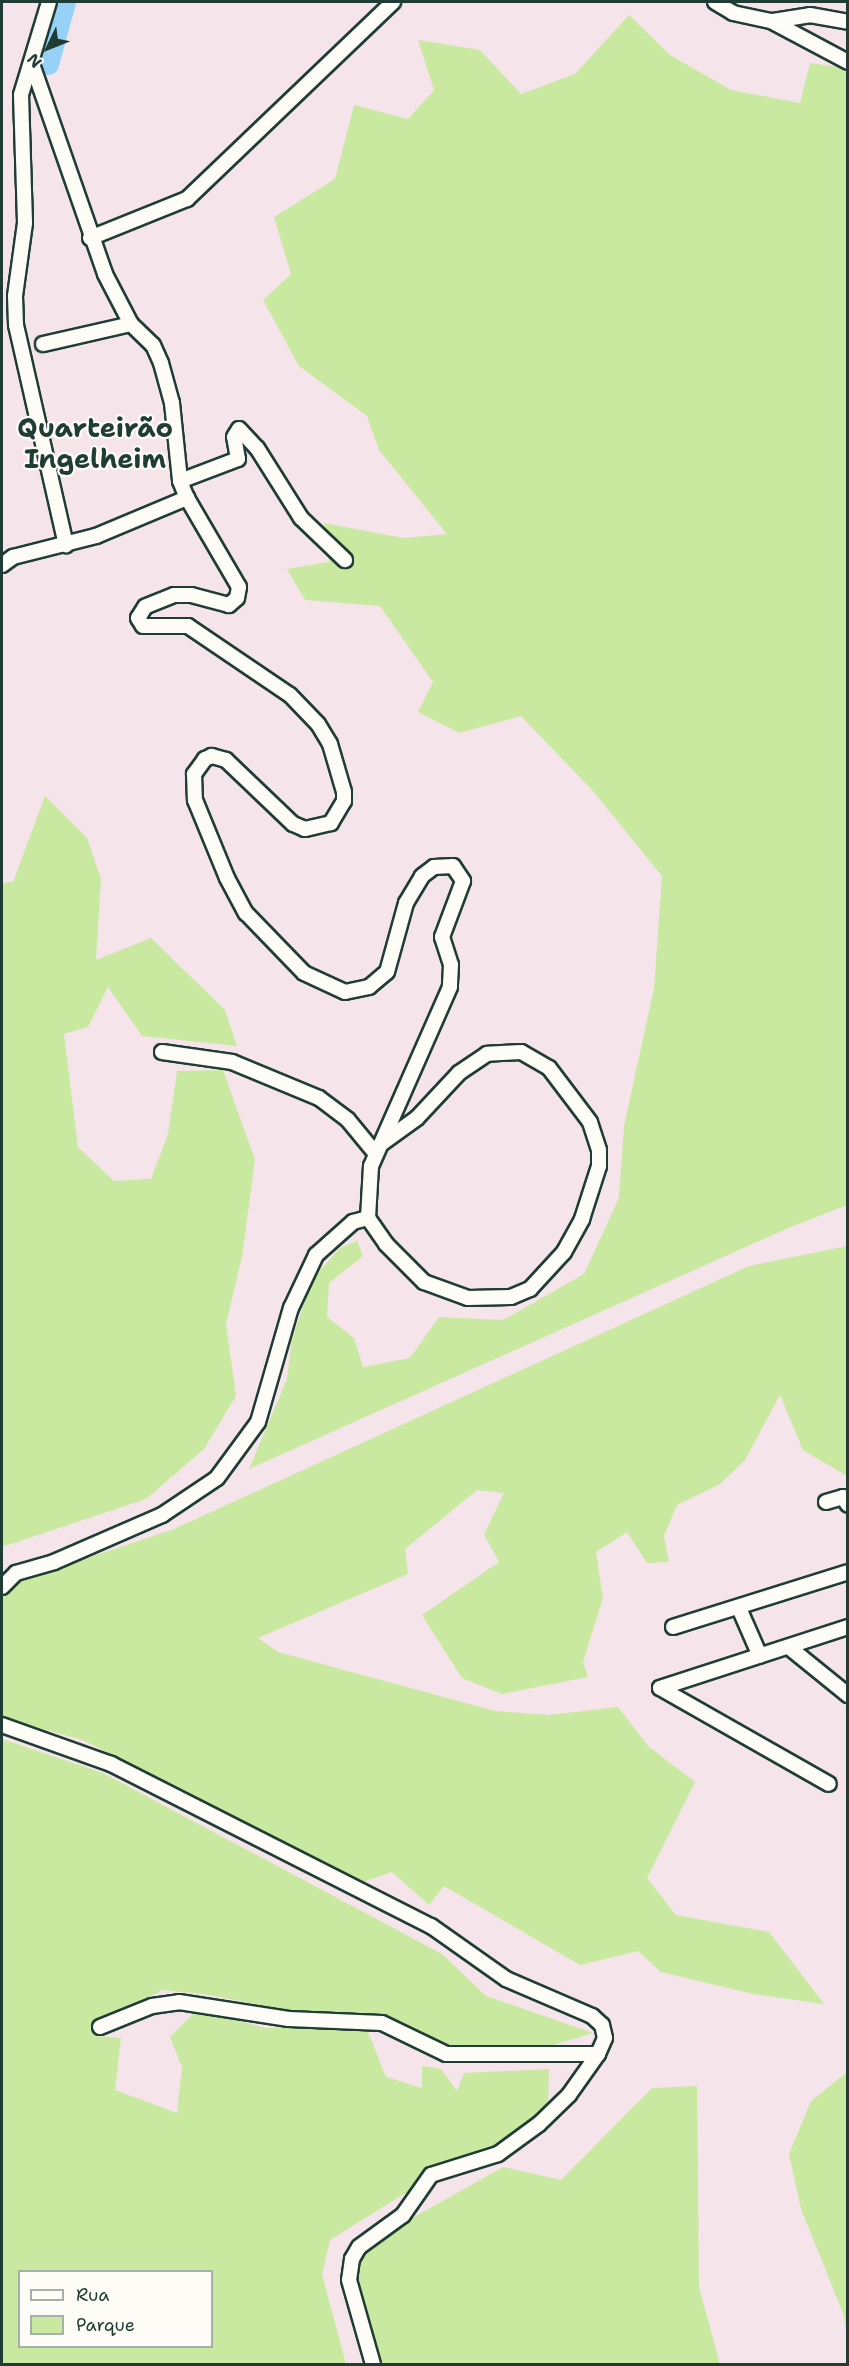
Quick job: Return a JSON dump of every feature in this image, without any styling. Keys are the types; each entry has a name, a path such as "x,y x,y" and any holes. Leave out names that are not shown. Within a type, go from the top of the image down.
{"street":[{"path":"49,2 21,95 25,223 15,296 16,325 66,545"},
{"path":"90,238 187,199 393,2"},
{"path":"715,2 733,13 771,21 848,62"},
{"path":"771,21 810,15 848,22"},
{"path":"32,64 90,238 131,324 153,345 169,386 180,481 187,498 240,593 229,605 191,595 174,595 141,611 140,623 151,627 188,626 290,695 318,724 330,744 344,792 344,801 331,824 305,829 293,824 226,759 212,756 197,766 193,781 195,800 227,878 246,913 304,973 330,988 357,992 369,987 387,972 406,903 422,876 443,864 453,866 463,881 442,937 451,965 445,1005 378,1149 367,1179 368,1218 386,1244 424,1282 468,1298 511,1297 530,1289 564,1252 582,1219 599,1166 599,1150 584,1114 549,1068 521,1052 487,1054 459,1072 417,1118 378,1149"},
{"path":"43,344 131,324"},
{"path":"180,481 238,459 234,437 239,429 256,448 301,518 345,560"},
{"path":"2,565 14,557 66,545 187,498"},
{"path":"162,1052 232,1062 319,1098 348,1120 378,1149"},
{"path":"2,1587 16,1573 54,1562 162,1515 217,1478 258,1422 288,1317 312,1263 328,1241 353,1222 368,1218"},
{"path":"826,1502 843,1497 848,1505"},
{"path":"673,1627 848,1572"},
{"path":"739,1608 760,1656"},
{"path":"829,1784 660,1688 790,1648 848,1627"},
{"path":"790,1648 848,1695"},
{"path":"2,1725 111,1764 431,1926 506,1979 592,2016 602,2025 606,2036 598,2054 569,2095 539,2124 498,2154 431,2175 403,2215 359,2247 352,2259 349,2280 373,2364"},
{"path":"100,2027 152,2006 178,2002 289,2019 382,2023 446,2054 598,2054"}],"green space":[{"path":"629,15 670,55 731,90 800,103 810,63 837,67 848,74 847,1205 786,1229 249,1469 287,1379 292,1339 313,1278 340,1248 357,1241 363,1256 329,1283 327,1317 354,1338 363,1367 410,1358 439,1317 503,1320 584,1274 619,1198 624,1126 654,988 662,876 593,791 521,716 459,733 418,712 433,682 380,606 305,600 287,569 329,562 324,523 403,538 447,534 379,450 367,416 299,366 263,300 291,274 274,217 335,179 354,105 408,119 434,90 418,40 480,50 521,94 575,74"},
{"path":"45,796 87,838 101,879 96,960 151,938 225,1010 237,1046 142,1036 108,987 88,1027 64,1034 78,1147 114,1181 151,1179 168,1134 177,1071 223,1070 255,1160 242,1256 226,1324 236,1396 204,1449 146,1499 2,1547 2,883 13,882"},
{"path":"847,1246 847,1476 803,1450 780,1395 745,1460 720,1484 677,1505 664,1536 669,1562 647,1563 627,1532 596,1552 603,1598 583,1662 588,1677 502,1694 462,1678 422,1615 499,1562 484,1534 504,1493 477,1490 405,1549 408,1574 258,1638 278,1652 495,1711 549,1715 618,1707 648,1746 695,1782 647,1878 676,1915 769,1932 824,2004 753,1994 661,1972 638,1951 580,1965 444,1886 429,1905 392,1872 360,1883 83,1740 2,1718 2,1592 22,1580 174,1529 749,1266"},
{"path":"2,1739 103,1773 442,1954 486,1996 593,2033 543,2048 445,2056 381,2015 295,2012 210,1995 163,1990 97,2021 94,2036 121,2038 115,2090 177,2113 182,2067 170,2037 198,2009 265,2028 366,2027 386,2077 422,2088 422,2066 441,2069 457,2091 464,2073 549,2069 548,2108 513,2141 402,2195 330,2240 322,2274 346,2364 2,2364"},
{"path":"847,2072 847,2336 843,2313 801,2209 789,2154 811,2101"},
{"path":"697,2086 699,2287 720,2364 383,2364 374,2349 358,2280 362,2254 384,2234 503,2167 561,2180 652,2088"}],"waterway":[{"path":"48,64 65,2"}],"district":[{"name":"Quarteirão Ingelheim","path":"95,442"}]}
